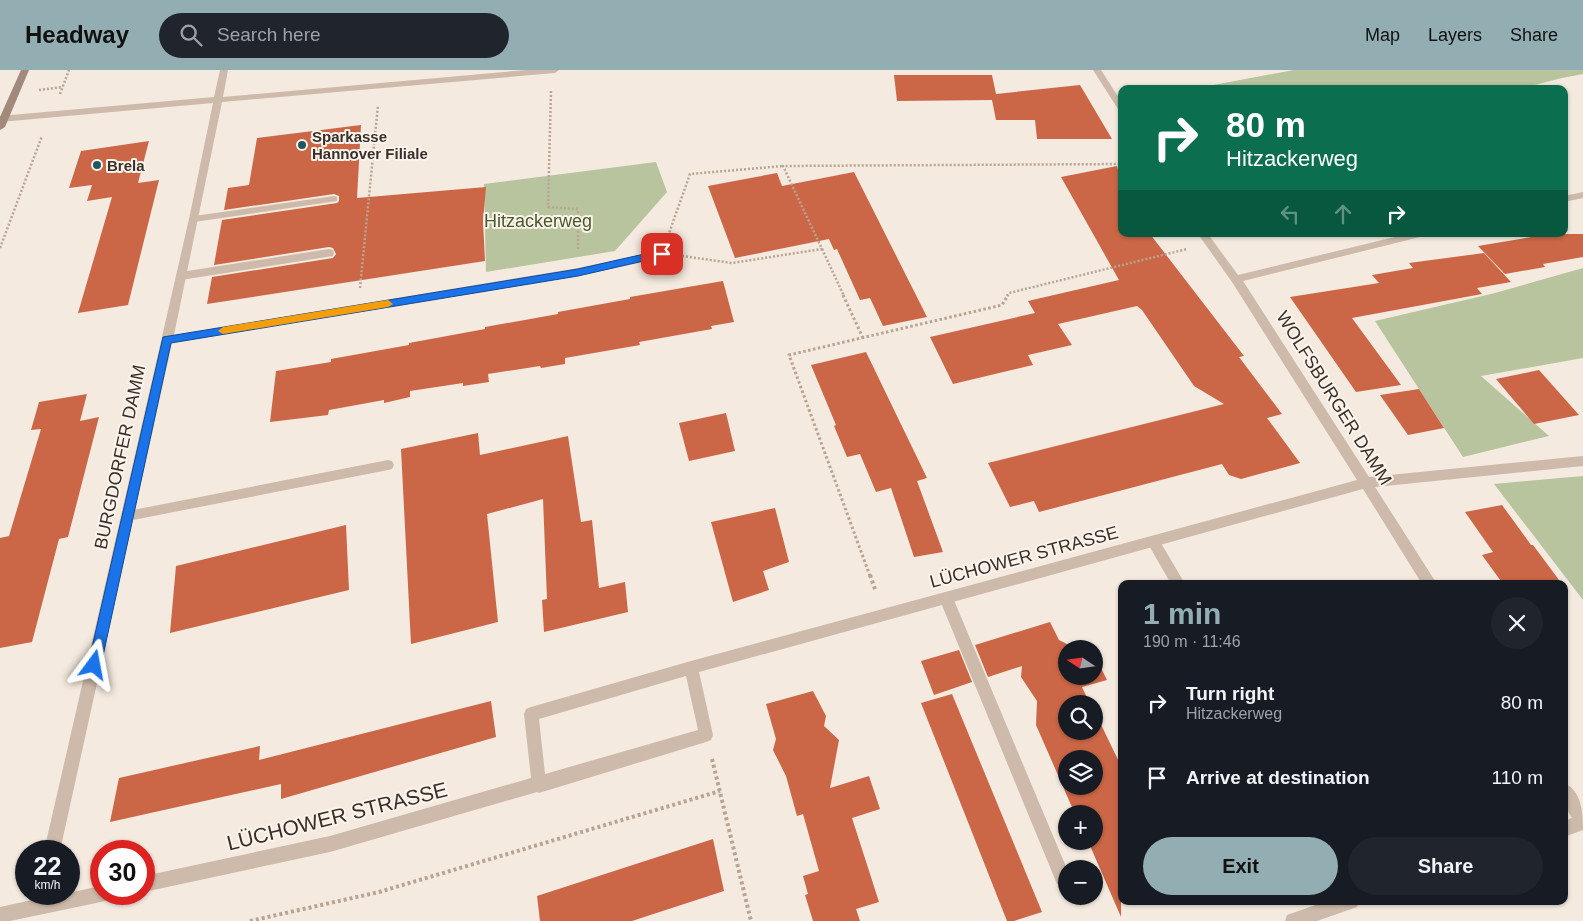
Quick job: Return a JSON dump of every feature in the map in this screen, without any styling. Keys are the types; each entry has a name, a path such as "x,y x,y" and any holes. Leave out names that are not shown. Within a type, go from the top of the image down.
{"street":[{"path":"1,121 25,70"},
{"name":"BURGDORFER DAMM","path":"54,840 194,219 224,70"},
{"path":"1,121 52,114 554,70"},
{"path":"1097,70 1118,102"},
{"path":"1568,198 1583,194"},
{"path":"194,219 334,199"},
{"path":"1236,279 1408,237"},
{"name":"WOLFSBURGER DAMM","path":"1206,239 1236,279 1427,580"},
{"path":"181,276 329,253"},
{"path":"166,340 578,272 662,254"},
{"name":"LÜCHOWER STRASSE","path":"539,785 531,714 691,668 1366,483 1583,461"},
{"path":"128,516 388,466"},
{"path":"1153,542 1176,580"},
{"path":"946,598 1058,866"},
{"path":"691,668 706,735"},
{"name":"LÜCHOWER STRASSE","path":"155,882 330,844 539,785 706,735"},
{"path":"1568,798 1583,822 1568,828"},
{"path":"0,915 27,905"},
{"path":"1293,921 1339,905"}],"path":[{"path":"0,248 69,70"},
{"path":"554,70 548,207 578,209 578,272"},
{"path":"358,308 380,85"},
{"path":"822,249 732,263 662,254 690,174 783,166 1118,164"},
{"path":"783,166 863,338"},
{"path":"884,616 789,355 1002,305 1010,293 1206,239"},
{"path":"706,735 751,921"},
{"path":"250,921 378,892 720,791"}],"green space":[{"path":"1294,70 1583,70 1583,74 1535,85 1213,85"},
{"name":"Hitzackerweg","path":"656,162 667,192 615,251 486,272 484,184"},
{"path":"1583,268 1583,358 1481,376 1549,436 1463,457 1375,321 1495,293"},
{"path":"1583,476 1583,600 1568,580 1494,484"}],"building":[{"path":"894,75 992,75 996,94 1080,85 1112,139 1037,139 1035,120 996,120 992,100 897,101"},
{"path":"361,125 357,198 486,187 483,221 485,261 207,304 212,277 333,258 336,254 333,248 329,247 214,265 222,220 337,203 339,201 339,196 334,194 224,210 228,188 249,185 257,138"},
{"path":"149,141 138,183 159,180 128,305 78,313 112,197 87,201 92,185 69,188 81,151"},
{"path":"1117,166 1118,237 1152,237 1244,356 1239,357 1282,414 1267,418 1300,463 1241,479 1229,475 1222,464 1039,512 1034,501 1010,507 988,463 1224,404 1194,386 1142,310 1137,306 1058,324 1072,345 1028,355 1033,365 953,384 930,337 1035,313 1028,301 1119,280 1061,177"},
{"path":"854,172 927,317 883,326 870,298 860,300 837,249 834,250 829,239 735,258 708,186 777,173 782,186"},
{"path":"1568,234 1583,234 1583,257 1543,264 1545,267 1505,274 1478,246 1532,237 1568,237"},
{"path":"1484,253 1511,282 1477,288 1482,294 1352,318 1401,385 1356,392 1290,297 1379,283 1372,275 1413,268 1409,263"},
{"path":"723,281 734,322 711,326 712,329 639,342 640,345 565,358 565,364 488,374 489,382 463,386 463,383 410,391 410,397 384,403 384,400 329,410 328,415 270,422 276,371 331,362 331,359 409,345 409,343 485,329 485,327 630,299 630,297"},
{"path":"866,352 927,478 917,481 943,552 914,557 891,488 876,492 860,454 847,457 811,365"},
{"path":"1539,370 1579,415 1534,424 1496,379"},
{"path":"1419,389 1444,428 1408,435 1380,395"},
{"path":"87,394 80,421 99,417 68,537 59,539 32,642 0,648 0,538 9,536 41,429 31,430 39,402"},
{"path":"726,413 735,451 689,461 679,423"},
{"path":"478,433 480,455 568,436 581,522 592,520 599,588 625,582 628,612 544,632 542,600 547,599 543,499 487,514 498,622 411,644 401,449"},
{"path":"1502,505 1559,580 1500,580 1482,555 1493,552 1465,512"},
{"path":"775,508 789,562 763,571 769,590 733,602 711,522"},
{"path":"346,525 349,590 170,633 176,566"},
{"path":"1050,622 1059,640 1058,685 1089,685 1082,687 1086,695 1058,695 1058,740 1103,740 1103,729 1118,760 1118,905 1121,905 1121,917 1103,876 1103,860 1096,860 1092,850 1103,850 1103,805 1071,805 1067,795 1103,795 1103,750 1058,750 1058,775 1036,725 1037,701 1021,677 1022,666 988,677 975,645"},
{"path":"959,650 972,682 934,695 921,661"},
{"path":"1103,672 1107,680 1103,681"},
{"path":"813,691 826,716 824,726 839,740 830,788 869,776 880,809 852,818 879,902 856,909 860,921 813,921 805,895 808,894 803,876 819,871 803,814 797,816 786,776 773,750 776,739 766,704"},
{"path":"952,694 1042,912 1014,921 1007,921 921,703"},
{"path":"491,701 496,737 281,799 281,784 110,822 119,778 260,746 259,760"},
{"path":"713,839 724,891 632,921 540,921 537,896"}],"slow traffic":[{"path":"223,331 388,304"}],"place":[{"name":"Sparkasse Hannover Filiale","path":"302,145"},
{"name":"Brela","path":"97,165"}],"route":[{"path":"94,665 166,340 578,272 662,254"}]}
